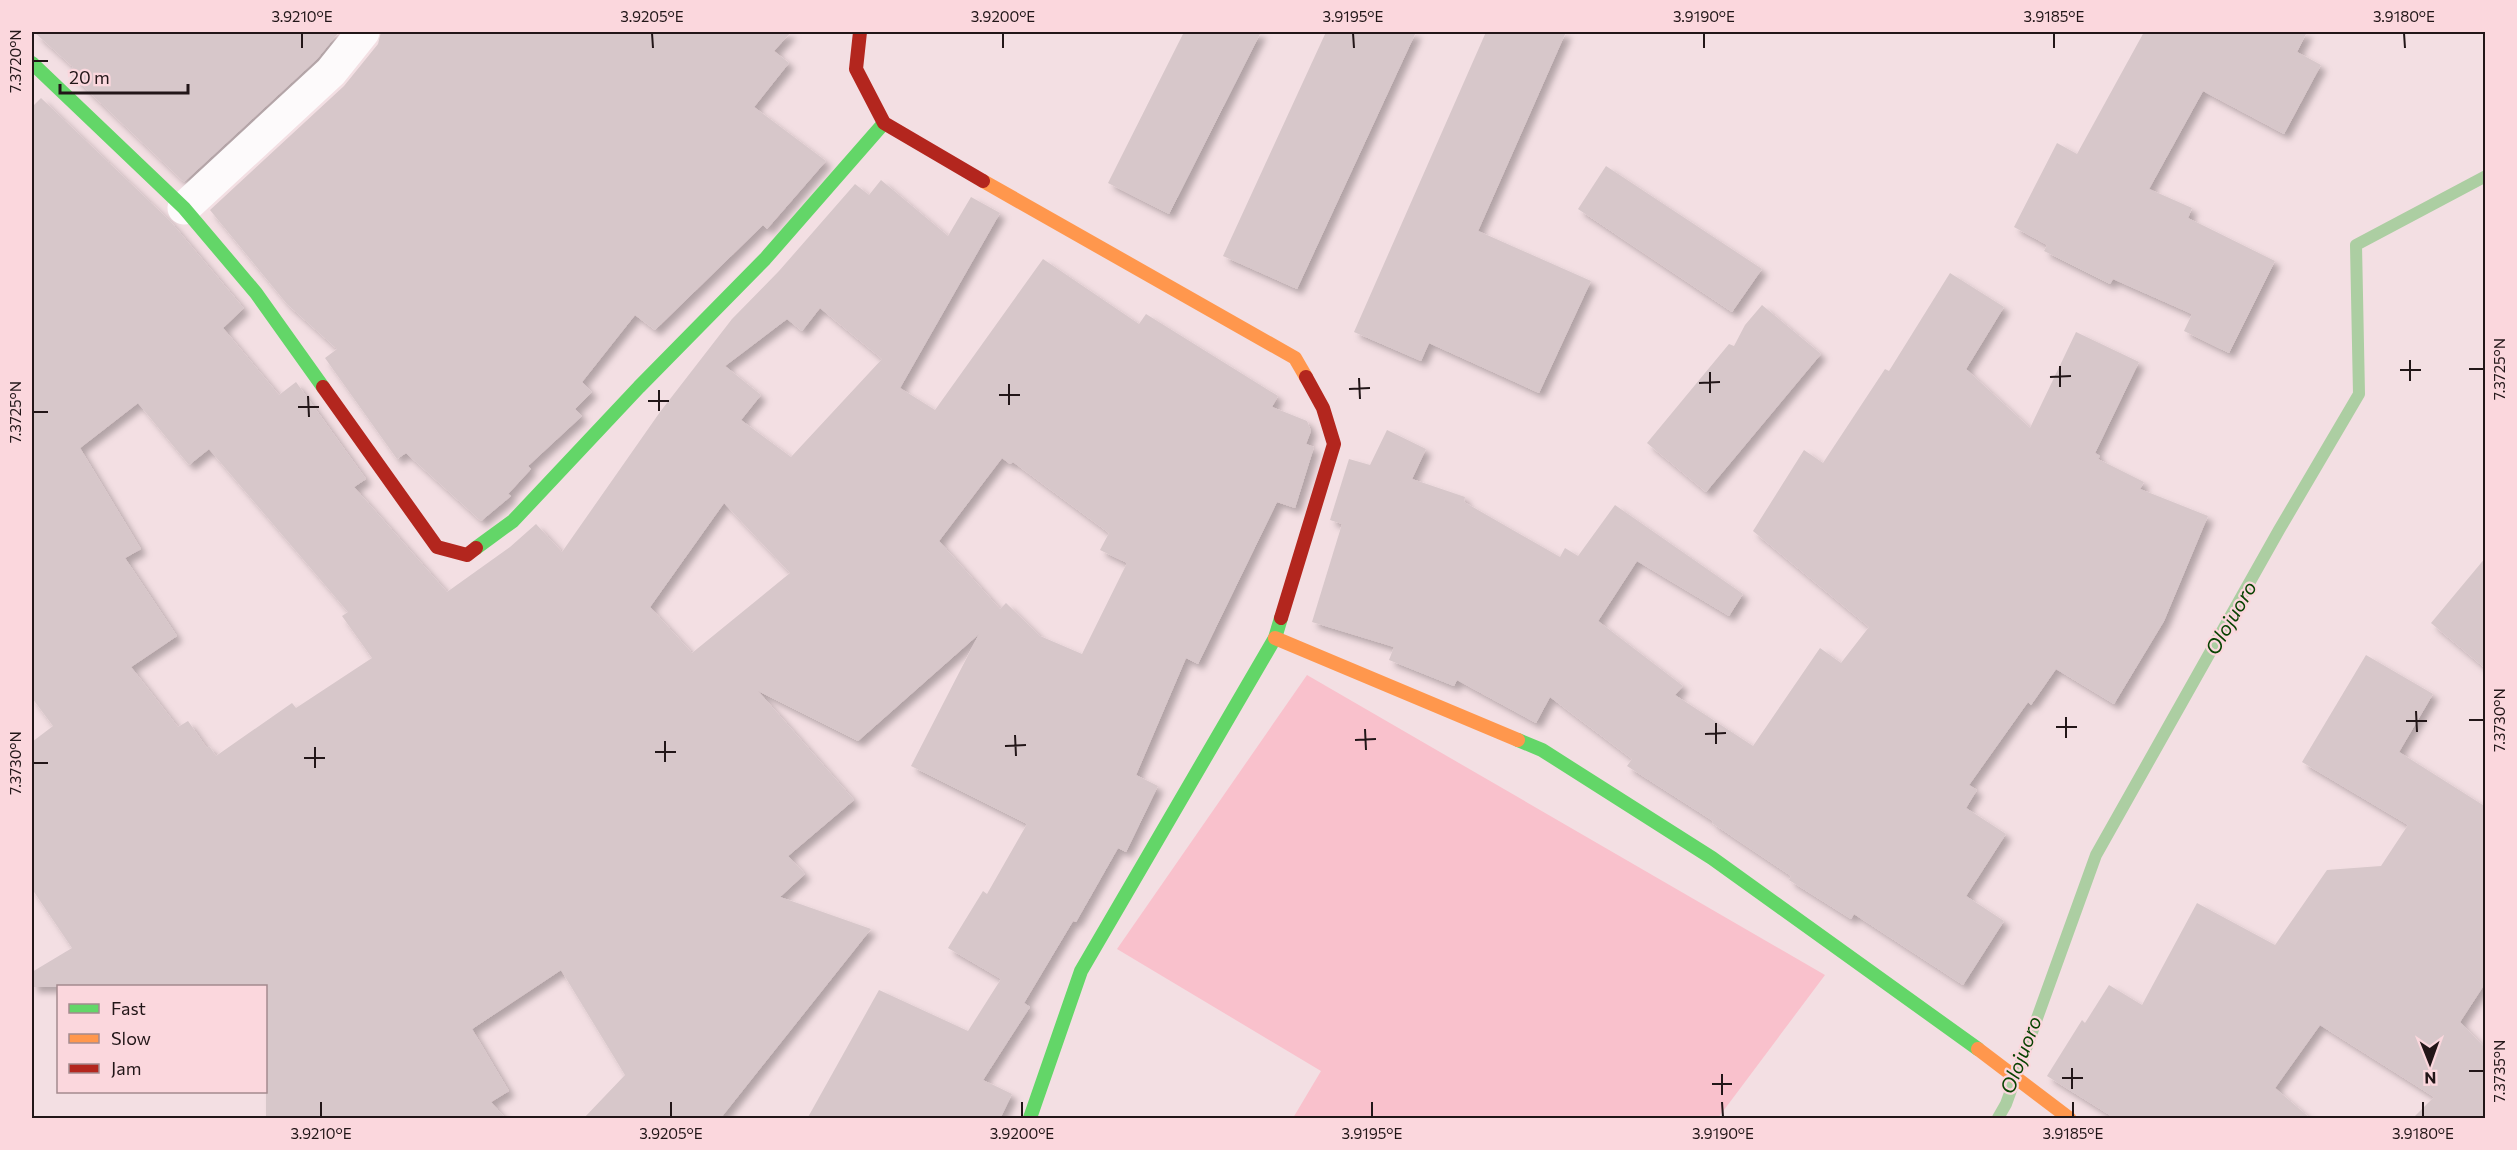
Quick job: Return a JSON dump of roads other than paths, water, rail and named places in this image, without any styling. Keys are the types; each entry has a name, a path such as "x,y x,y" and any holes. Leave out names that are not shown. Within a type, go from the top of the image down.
{"street":[{"path":"184,208 331,72 363,32"},
{"path":"860,32 856,69 884,123 1060,226 1295,358 1323,408 1334,444 1275,638 1081,971 1030,1119"},
{"path":"32,63 184,208 256,293 436,547 468,555 513,521 639,387 765,259 884,123"},
{"path":"1275,638 1542,750 1712,858 1957,1034 2069,1119"}],"waterway":[{"name":"Olojuoro","path":"1998,1118 2006,1104 2096,855 2279,530 2359,394 2356,245 2486,176"}]}
